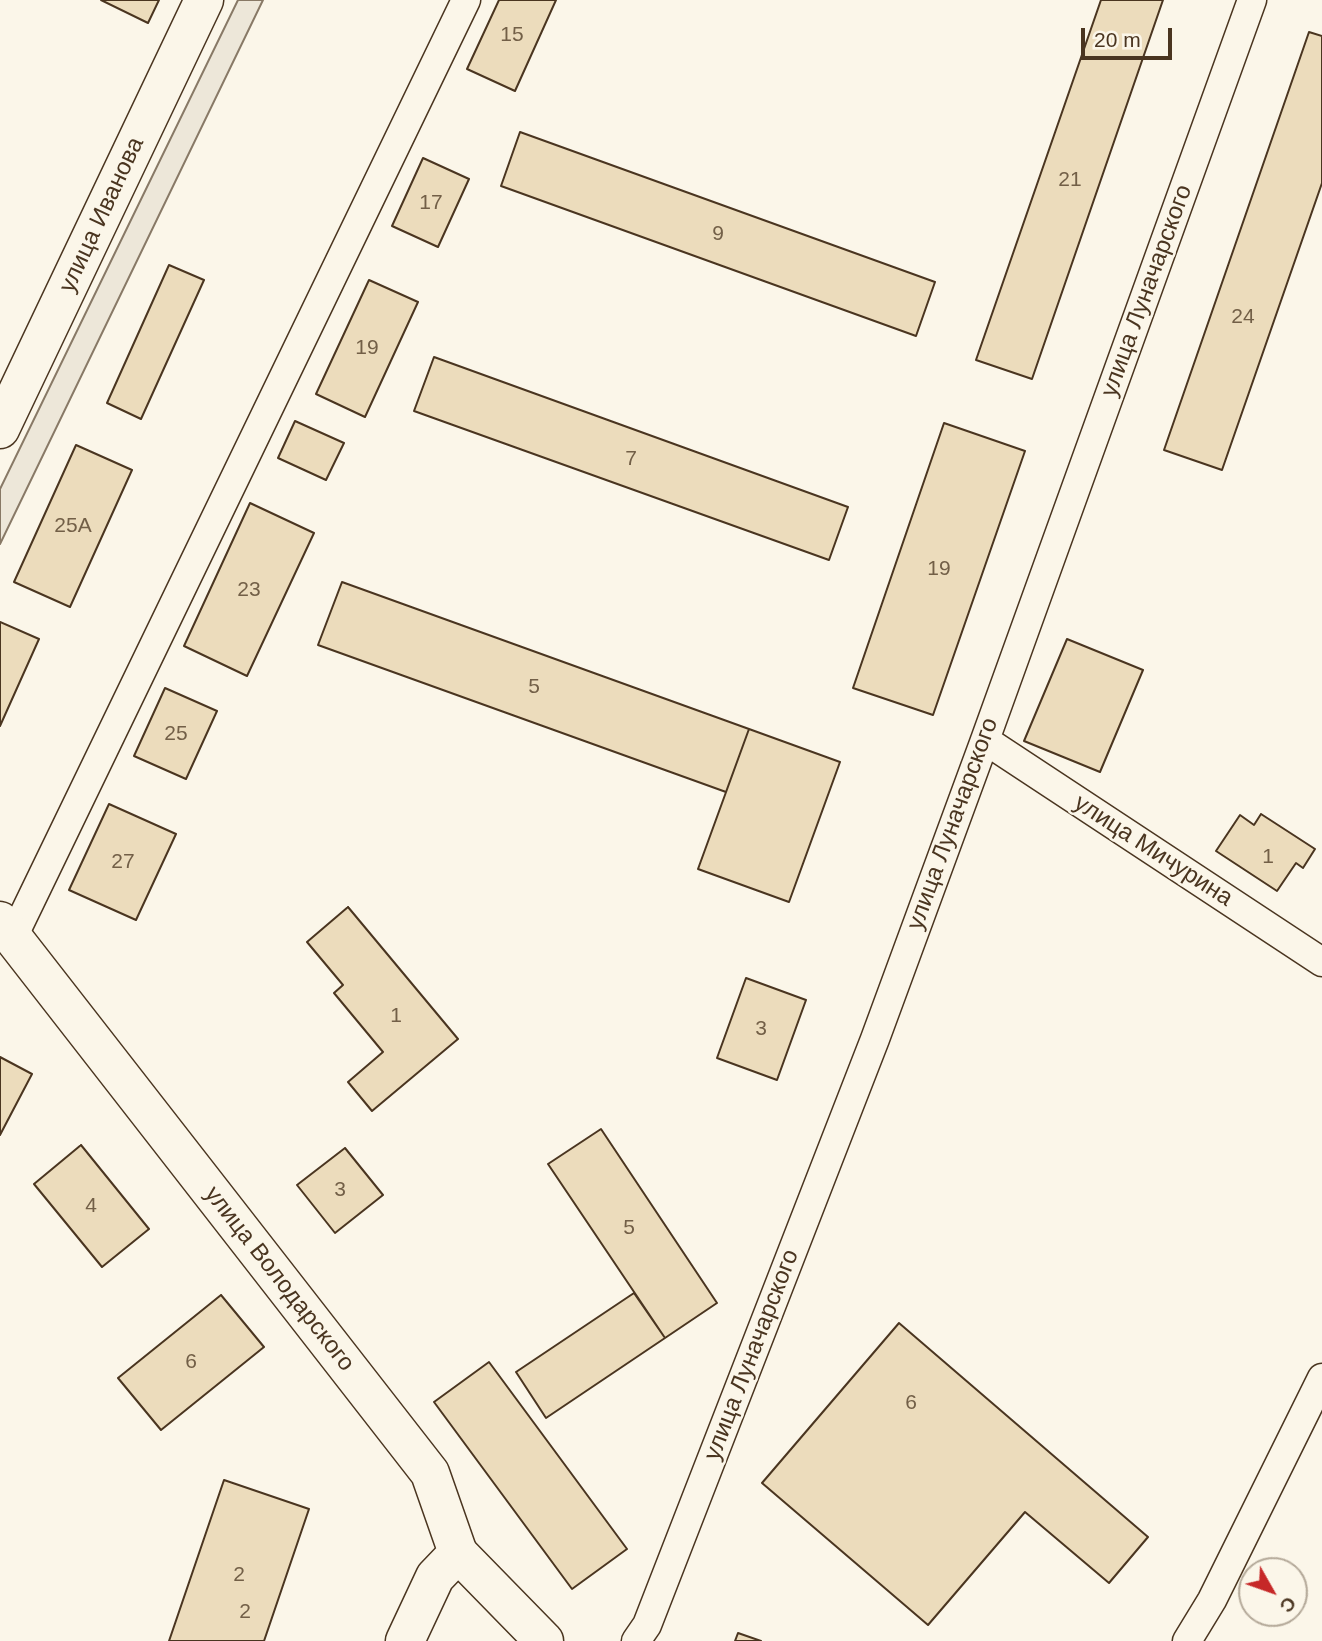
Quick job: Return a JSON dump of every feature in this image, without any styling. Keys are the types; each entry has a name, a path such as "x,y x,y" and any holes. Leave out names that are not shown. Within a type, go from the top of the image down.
{"main road":[{"name":"улица Иванова","path":"0,429 204,0"},
{"name":"улица Володарского","path":"6,929 429,1473 458,1553 544,1641"},
{"path":"405,1641 435,1577 458,1553"}],"street":[{"path":"6,929 466,0"},
{"name":"улица Луначарского","path":"636,1641 647,1625 855,1091 985,740 1252,0"},
{"name":"улица Мичурина","path":"985,740 1322,962"},
{"path":"1187,1641 1212,1600 1322,1378"}],"shaded area":[{"path":"238,0 263,0 0,544 0,489"}],"building":[{"path":"101,0 159,0 148,23"},
{"path":"499,0 556,0 515,91 467,69"},
{"path":"1101,0 1163,0 1032,379 976,360"},
{"path":"1309,32 1322,36 1322,183 1222,470 1164,450"},
{"path":"520,132 935,282 916,336 501,186"},
{"path":"423,158 469,179 438,247 392,226"},
{"path":"169,265 204,280 141,419 107,403"},
{"path":"369,280 418,302 365,417 316,394"},
{"path":"434,357 848,507 829,560 414,411"},
{"path":"295,421 344,443 326,480 278,458"},
{"path":"944,423 1025,451 933,715 853,688"},
{"path":"76,445 132,470 70,607 14,582"},
{"path":"250,503 314,533 247,676 184,646"},
{"path":"342,582 749,729 726,792 318,645"},
{"path":"0,622 39,639 0,726"},
{"path":"1067,639 1143,670 1100,772 1024,741"},
{"path":"165,688 217,711 186,779 134,756"},
{"path":"749,729 840,762 789,902 698,869"},
{"path":"109,804 176,834 136,920 69,890"},
{"path":"1261,814 1315,849 1303,868 1296,863 1277,891 1216,851 1240,815 1254,825"},
{"path":"348,907 458,1039 372,1111 348,1082 383,1052 334,993 343,985 307,942"},
{"path":"746,978 806,1000 777,1080 717,1058"},
{"path":"0,1057 32,1074 0,1135"},
{"path":"601,1129 717,1303 665,1338 548,1164"},
{"path":"81,1145 149,1229 102,1267 34,1184"},
{"path":"345,1148 383,1195 335,1233 297,1185"},
{"path":"634,1293 665,1338 546,1418 516,1372"},
{"path":"221,1295 264,1347 161,1430 118,1378"},
{"path":"899,1323 1148,1537 1109,1583 1025,1512 928,1625 762,1483"},
{"path":"489,1362 627,1549 572,1589 434,1402"},
{"path":"224,1480 309,1509 264,1641 169,1641"},
{"path":"738,1633 761,1641 735,1641"}]}
